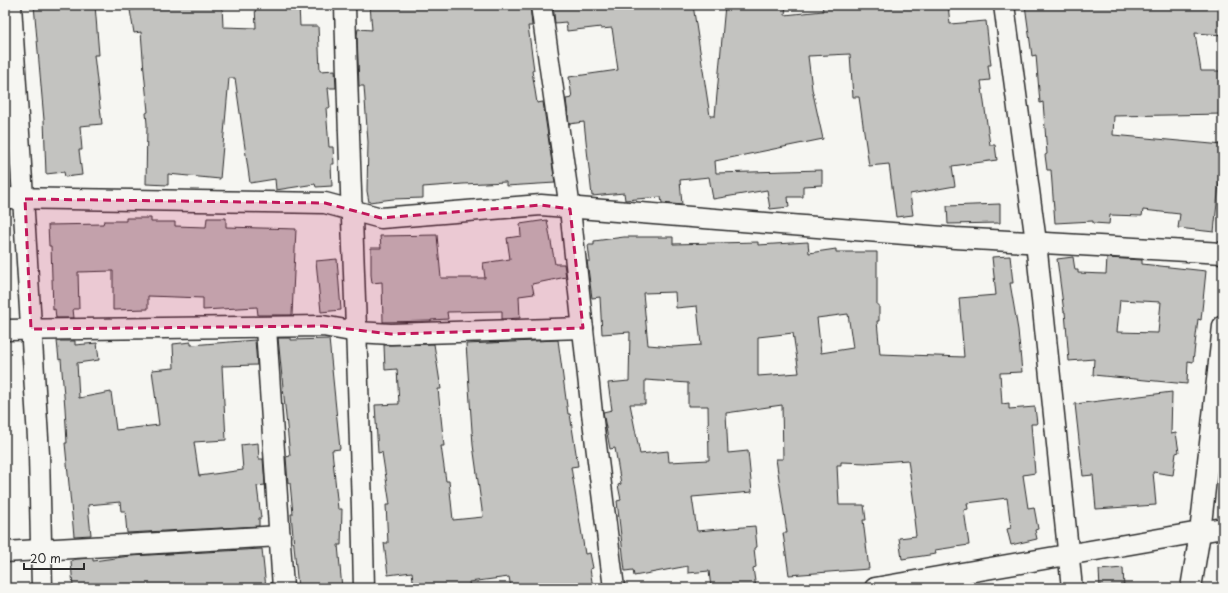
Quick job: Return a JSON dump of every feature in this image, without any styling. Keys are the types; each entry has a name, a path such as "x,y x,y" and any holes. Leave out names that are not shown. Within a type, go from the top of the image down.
{"street":[{"path":"11,5 39,454 42,588"},
{"path":"345,5 350,210 357,332 364,588"},
{"path":"541,5 570,209 592,413 614,588"},
{"path":"1004,5 1036,242 1072,588"},
{"path":"5,198 325,203 381,218 541,205 570,209 955,238 1223,253"},
{"path":"5,330 266,328 324,326 357,332 392,334 583,328"},
{"path":"1191,588 1200,533 1223,326"},
{"path":"266,328 283,588"},
{"path":"875,588 1223,528"},
{"path":"5,552 280,536"}],"highlighted area":[{"path":"25,199 325,203 381,218 541,205 570,209 583,328 391,334 323,326 31,329"}],"building":[{"path":"34,5 95,5 99,55 94,55 102,124 80,126 82,150 79,150 82,175 65,177 64,172 46,174 44,120"},
{"path":"140,5 222,5 223,27 256,28 255,5 299,6 300,26 318,26 320,71 335,70 336,88 328,88 330,108 326,108 329,147 333,147 334,164 331,164 332,186 316,187 315,184 276,190 275,179 250,183 235,78 229,78 220,179 168,174 168,185 146,184 146,113 148,112 141,32 134,33 130,10 141,9"},
{"path":"370,5 530,5 532,26 528,26 534,70 532,71 537,103 543,102 555,183 506,186 506,182 423,187 423,198 393,199 369,202 367,191 368,142 364,86 359,86 357,35 358,29 372,30"},
{"path":"553,5 693,5 710,116 715,116 725,5 786,5 785,15 823,11 822,5 948,5 950,24 986,21 991,65 988,65 990,80 981,81 990,145 995,145 997,160 952,166 955,186 910,194 913,215 896,217 889,164 869,166 859,97 853,97 850,54 808,56 812,89 823,139 715,161 716,173 822,170 822,185 803,186 803,197 788,197 789,207 770,209 767,190 713,199 709,177 680,180 682,205 662,203 661,197 625,200 624,193 592,196 584,122 569,124 566,99 572,98 569,77 618,70 612,28 601,29 601,27 567,31 566,22 555,23"},
{"path":"1025,5 1223,5 1223,35 1195,33 1201,71 1223,71 1223,114 1114,116 1113,135 1223,145 1214,232 1178,228 1180,214 1143,210 1142,216 1110,215 1109,224 1093,223 1093,221 1055,223 1051,170 1047,170 1045,155 1047,154 1043,102 1040,103 1036,55 1032,56"},
{"path":"1000,204 1000,223 948,224 947,206"},
{"path":"126,218 151,218 151,222 175,222 175,226 206,227 207,218 226,218 226,227 296,229 292,315 258,315 257,307 203,310 203,298 148,296 148,309 113,310 113,271 78,272 79,309 73,309 74,318 56,318 55,309 53,310 51,246 49,246 48,225 103,224 104,221 126,221"},
{"path":"547,220 555,264 564,264 566,277 532,284 534,294 519,296 520,318 502,319 502,311 447,312 448,319 431,321 383,322 382,282 372,283 371,275 371,248 381,248 380,236 437,235 441,278 485,278 483,263 510,259 507,238 521,236 520,224"},
{"path":"624,237 673,237 673,244 758,242 758,245 808,242 809,253 836,249 836,252 877,252 877,305 879,305 879,321 877,321 880,354 964,357 959,298 996,295 992,257 1010,256 1013,283 1010,283 1018,330 1022,372 1000,373 1002,404 1009,403 1009,409 1035,407 1037,424 1031,424 1035,473 1023,475 1028,508 1034,507 1038,529 1035,530 1037,539 1011,545 1007,529 1011,528 1007,498 967,503 968,509 964,510 969,545 935,550 936,554 902,559 899,538 916,536 914,519 916,518 908,460 867,463 841,462 841,465 837,465 839,505 864,505 866,520 863,520 869,569 789,575 783,533 787,533 776,459 783,459 782,405 726,413 728,453 748,451 752,492 692,497 697,531 755,526 757,547 754,548 756,567 753,568 756,588 711,588 709,571 688,573 688,566 634,576 633,570 625,571 617,501 621,500 618,485 621,484 615,448 610,449 603,412 612,410 608,383 629,381 630,332 602,334 600,297 592,298 587,261 590,261 588,245 594,245 594,241","holes":["675,292 676,308 697,306 701,345 673,347 648,345 643,293","848,314 853,348 821,353 817,318","793,333 799,373 758,376 758,337","645,380 688,383 688,406 708,406 709,460 669,462 668,451 640,454 630,404 645,404"]},
{"path":"1073,257 1075,270 1078,270 1078,273 1106,274 1107,258 1142,260 1142,264 1206,271 1201,320 1198,319 1193,362 1188,361 1187,384 1093,375 1094,359 1069,361 1065,312 1057,259","holes":["1120,300 1161,302 1158,333 1117,332"]},
{"path":"337,259 341,310 321,312 316,261"},
{"path":"278,338 291,338 291,340 329,339 340,449 332,450 338,509 342,509 341,545 338,545 342,588 298,588 291,514 293,514 286,457 290,456"},
{"path":"255,340 257,365 222,366 226,440 194,442 199,476 243,470 241,445 258,443 259,459 263,459 265,485 257,486 261,518 259,518 259,526 127,533 125,511 121,511 120,502 88,505 91,535 74,536 65,443 67,443 61,359 59,360 57,341 75,341 75,345 97,343 99,360 77,363 79,398 111,392 116,430 159,425 152,370 174,368 173,344 191,342 191,345"},
{"path":"558,340 568,414 570,414 578,466 571,467 585,554 590,553 593,568 590,569 593,588 511,588 509,577 469,582 470,588 414,588 412,572 388,575 384,543 388,543 386,505 390,505 382,452 378,453 375,405 399,404 397,369 385,370 384,345 434,344 441,389 438,389 444,446 441,446 446,481 449,481 453,520 483,517 473,445 466,344"},
{"path":"1172,392 1171,434 1176,433 1179,452 1176,453 1173,475 1153,472 1156,505 1096,509 1093,475 1083,476 1075,404"},
{"path":"262,549 266,588 73,588 71,561 76,559 93,558 93,561 130,556"},
{"path":"1123,568 1124,588 1100,588 1099,570"}]}
